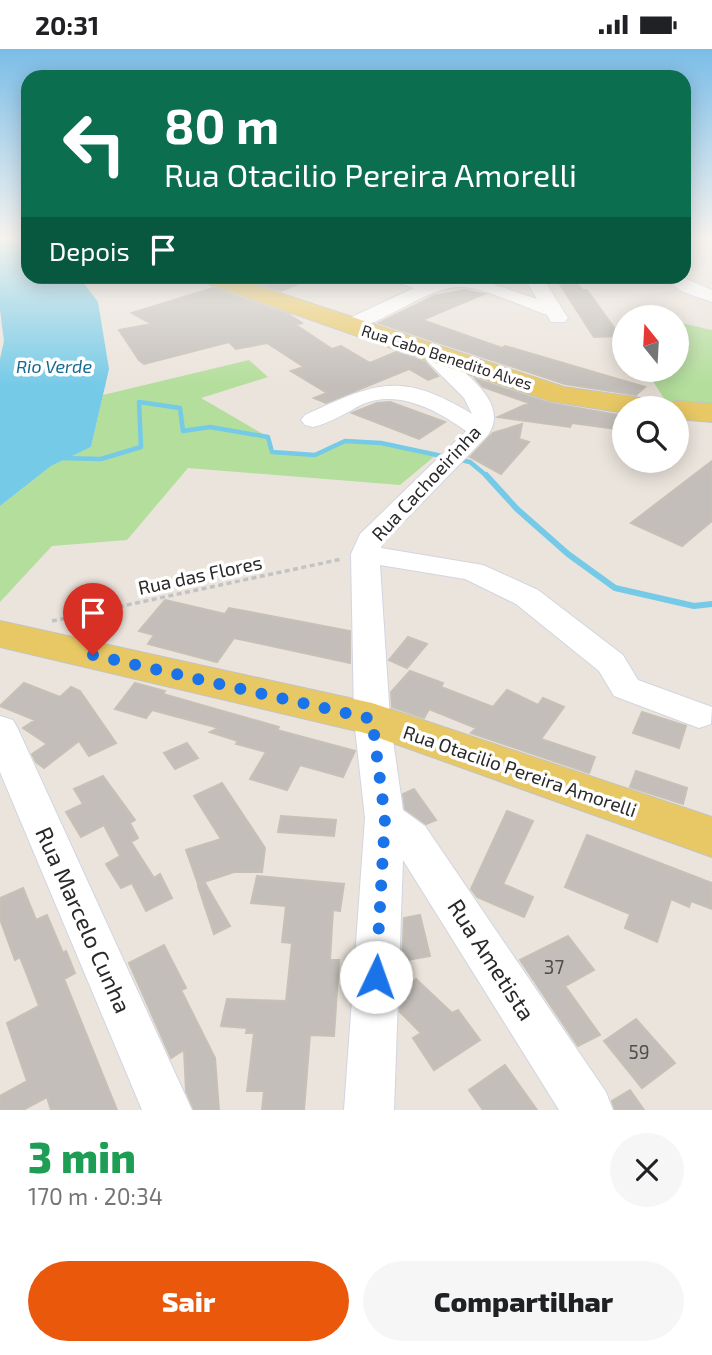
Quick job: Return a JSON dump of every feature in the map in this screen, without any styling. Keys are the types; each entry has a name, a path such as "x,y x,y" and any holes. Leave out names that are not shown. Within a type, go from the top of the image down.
{"main road":[{"name":"Rua Cabo Benedito Alves","path":"253,288 429,353 560,395 612,403"},
{"path":"689,412 712,413"},
{"name":"Rua Otacilio Pereira Amorelli","path":"0,633 372,719 712,837"}],"street":[{"path":"350,325 432,288"},
{"path":"484,288 558,318 539,288"},
{"path":"688,288 712,296"},
{"name":"Rua Cachoeirinha","path":"369,1110 385,818 372,719 365,554 370,540 480,430 485,418 482,408 429,353"},
{"path":"313,420 371,394 393,391 447,409 466,418 480,430"},
{"path":"365,554 473,571 527,597 611,663 626,688 699,715"},
{"name":"Rua Marcelo Cunha","path":"0,729 167,1110"},
{"name":"Rua Ametista","path":"385,818 411,838 589,1110"}],"path":[{"name":"Rua das Flores","path":"41,624 365,554"}],"green space":[{"path":"690,325 712,330 712,406 689,404 689,396 662,396 653,382 690,381"},
{"path":"249,360 268,377 201,398 268,437 272,452 315,455 345,441 381,443 436,455 400,485 188,468 127,540 52,546 0,602 0,506 51,466 91,447 103,395"}],"water":[{"name":"Rio Verde","path":"0,288 87,288 98,302 109,369 91,447 51,466 0,506 0,359 4,341"}],"building":[{"path":"213,288 288,314 302,323 296,325 332,349 341,346 370,363 396,352 425,362 438,376 428,380 409,369 326,403 314,398 327,393 291,371 304,367 267,343 236,349 229,342 144,364 139,360 119,330 152,324 132,313"},
{"path":"270,288 289,288 281,291"},
{"path":"562,288 587,290 612,325 612,336 594,337"},
{"path":"464,290 484,294 422,320 502,348 505,346 612,377 612,382 628,382 645,387 636,395 565,384 379,323 434,296"},
{"path":"476,379 549,403 612,414 612,428 572,423 570,427 498,417 529,403 483,387"},
{"path":"390,402 445,422 419,439 352,413 377,403"},
{"path":"522,424 519,439 529,442 501,474 470,457 493,433"},
{"path":"712,461 712,521 682,546 631,523"},
{"path":"165,600 225,614 229,608 350,631 350,663 234,638 217,662 148,644 154,635 139,631"},
{"path":"408,637 427,644 407,668 389,660"},
{"path":"410,671 443,683 441,687 493,707 507,690 538,705 543,698 564,707 541,739 595,757 589,773 471,733 476,728 429,709 424,718 392,707 391,692"},
{"path":"24,683 60,697 71,687 80,691 116,743 89,756 79,741 44,768 36,762 32,754 47,744 23,728 35,720 0,706"},
{"path":"135,683 165,691 163,694 279,727 277,730 355,751 343,777 300,765 287,790 250,779 266,752 236,744 238,741 210,732 219,728 152,710 146,718 115,709"},
{"path":"642,712 686,726 679,748 633,733"},
{"path":"187,743 198,758 175,769 164,753"},
{"path":"636,771 687,788 683,804 630,787"},
{"path":"103,776 135,820 130,823 138,838 131,842 154,878 160,874 172,898 146,911 132,883 121,888 106,864 120,856 104,825 81,837 66,812 83,804 74,789"},
{"path":"222,783 265,848 262,872 234,872 198,884 186,850 221,839 194,796"},
{"path":"414,789 436,820 426,824 405,809 403,794"},
{"path":"507,811 533,821 503,884 533,897 524,917 477,897 471,889"},
{"path":"281,816 336,820 334,836 278,832"},
{"path":"587,835 712,883 712,909 691,901 689,907 671,899 657,942 625,928 630,914 565,887"},
{"path":"257,876 344,884 340,911 333,910 330,960 339,960 334,1036 310,1035 304,1110 262,1110 264,1091 247,1091 254,1033 246,1033 247,1028 221,1026 227,999 286,1001 292,943 282,942 286,906 251,903"},
{"path":"205,883 230,926 214,934 198,886"},
{"path":"23,888 36,920 47,915 63,953 66,951 75,973 64,979 117,1110 51,1110 47,1097 23,1110 0,1110 0,1096 27,1081 7,1023 39,1006 20,957 15,960 0,919 0,898"},
{"path":"420,915 430,956 402,961 404,918"},
{"path":"568,936 594,970 565,986 600,1035 578,1046 520,960"},
{"path":"164,945 186,988 181,990 215,1058 219,1110 194,1110 186,1091 184,1050 171,1058 129,963"},
{"path":"416,979 452,1013 458,1010 480,1040 434,1070 413,1038 421,1033 400,1012 401,992"},
{"path":"636,1019 675,1063 642,1088 604,1041"},
{"path":"505,1065 537,1110 483,1110 469,1090"},
{"path":"630,1090 644,1110 615,1110 612,1101"}],"waterway":[{"path":"60,458 101,459 141,447 139,402 180,408 183,431 210,427 268,437 272,452 315,455 345,441 381,443 470,462 487,476"},
{"path":"487,476 517,509 568,554 615,588 694,606 712,604"}],"route":[{"path":"93,655 372,719 385,818 376,977"}]}
